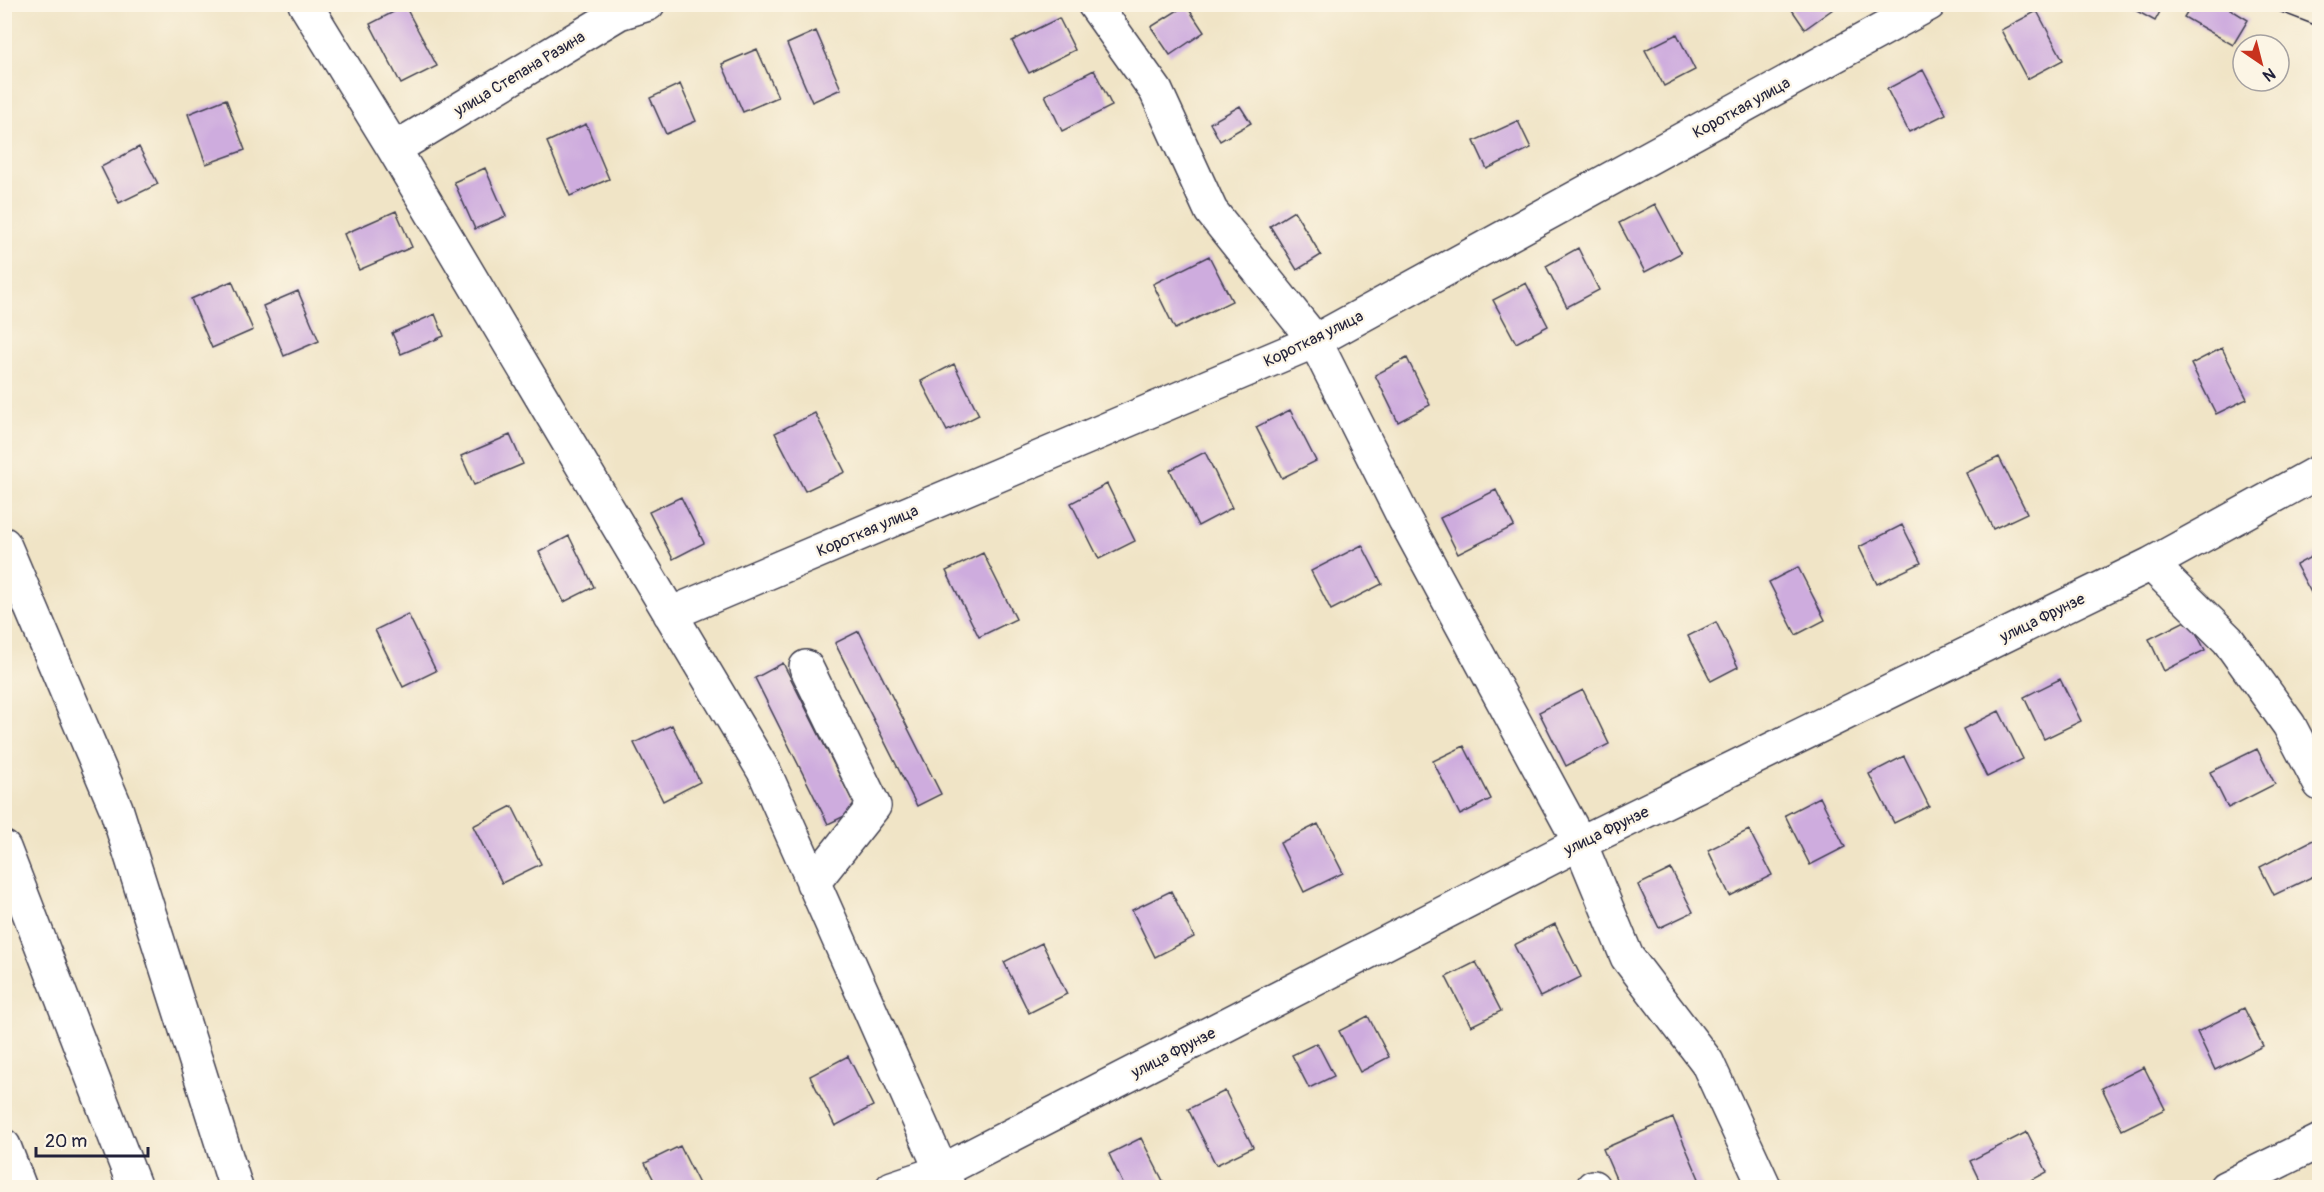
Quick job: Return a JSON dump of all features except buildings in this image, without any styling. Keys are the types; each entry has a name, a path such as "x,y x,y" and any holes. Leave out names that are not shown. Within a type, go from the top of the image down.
{"street":[{"path":"305,4 394,149 765,773 945,1180"},
{"name":"улица Степана Разина","path":"394,149 619,13 648,4"},
{"path":"1094,4 1156,91 1211,211 1315,341 1405,520 1580,843 1627,957 1707,1062 1765,1188"},
{"name":"Короткая улица","path":"670,614 1315,341 1929,4"},
{"name":"улица Фрунзе","path":"892,1188 945,1180 1580,843 2151,564 2319,471"},
{"path":"4,544 116,808 236,1188"},
{"path":"2151,564 2228,640 2289,725 2319,784"},
{"path":"806,667 874,806 813,883"},
{"path":"4,848 135,1188"},
{"path":"2225,1188 2319,1141"},
{"path":"4,1146 20,1188"}],"tram line":[{"path":"2260,4 2320,27"}]}
